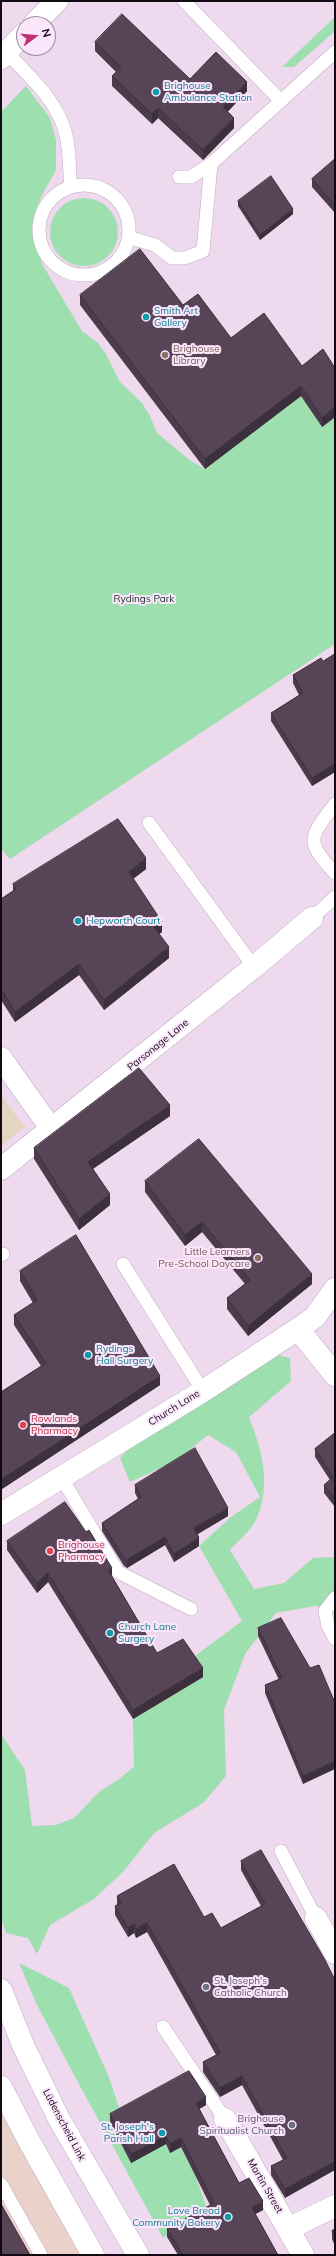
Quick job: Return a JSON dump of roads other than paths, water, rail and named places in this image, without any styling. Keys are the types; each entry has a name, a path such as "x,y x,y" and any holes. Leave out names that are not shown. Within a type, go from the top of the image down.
{"street":[{"path":"42,16 57,1"},
{"path":"4,55 16,42"},
{"name":"Parsonage Lane","path":"1,1169 254,968 312,918"},
{"path":"1,1058 52,1130"},
{"name":"Church Lane","path":"1,1514 316,1320 335,1289"},
{"path":"316,1320 335,1375"},
{"path":"316,1918 335,1953"},
{"name":"Lüdenscheid Link","path":"1,1990 23,2045 59,2119 138,2255"},
{"path":"1,2087 29,2141 93,2255"},
{"name":"Martin Street","path":"225,2119 290,2228 304,2255"},
{"path":"290,2228 335,2206"}],"lane":[{"path":"184,1 280,100"},
{"path":"179,178 191,177 211,164 280,100 335,52"},
{"path":"4,55 46,94 60,118 66,134 71,187"},
{"path":"128,237 155,245 172,258 185,258 203,251 211,164"},
{"path":"92,186 106,191 118,201 126,214 129,228 128,237 120,257 109,268 96,274 81,275 66,271 54,264 45,252 40,239 40,225 43,211 52,199 63,190 71,187 92,186"},
{"path":"335,804 315,833 314,844 317,854 335,873"},
{"path":"149,823 254,968"},
{"path":"312,918 335,897"},
{"path":"123,1264 203,1391"},
{"path":"61,1477 118,1572 191,1609"},
{"path":"335,1598 325,1611 328,1626 335,1639"},
{"path":"281,1851 316,1918"},
{"path":"163,2027 225,2119"},
{"path":"1,2184 41,2255"}],"place":[{"name":"Brighouse Ambulance Station","path":"156,92"},
{"name":"Smith Art Gallery","path":"146,317"},
{"name":"Brighouse Library","path":"165,355"},
{"name":"Hepworth Court","path":"78,921"},
{"name":"Little Learners Pre-School Daycare","path":"258,1258"},
{"name":"Rydings Hall Surgery","path":"88,1355"},
{"name":"Rowlands Pharmacy","path":"23,1425"},
{"name":"Brighouse Pharmacy","path":"50,1551"},
{"name":"Church Lane Surgery","path":"110,1633"},
{"name":"St. Joseph's Catholic Church","path":"206,1987"},
{"name":"Brighouse Spiritualist Church","path":"292,2125"},
{"name":"St, Joseph's Parish Hall","path":"162,2133"},
{"name":"Love Bread Community Bakery","path":"228,2217"}],"park label":[{"name":"Rydings Park","path":"144,599"}]}
